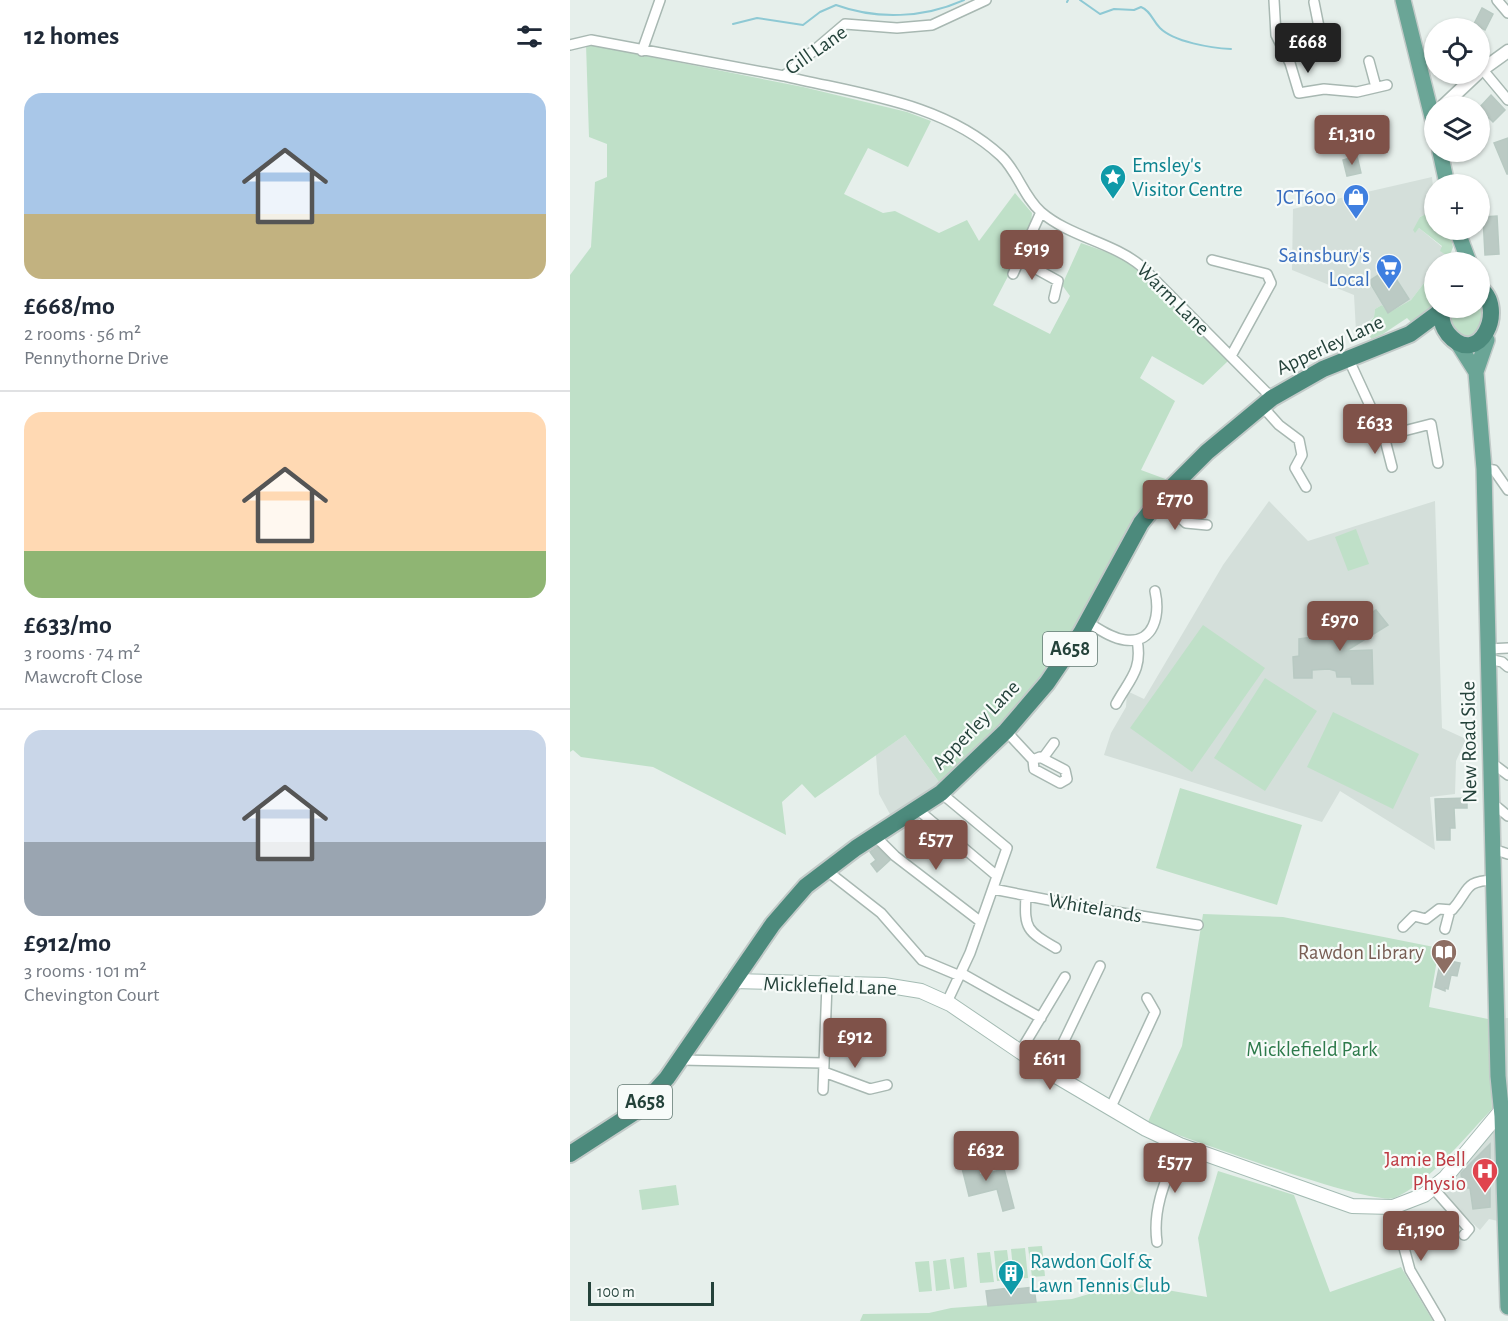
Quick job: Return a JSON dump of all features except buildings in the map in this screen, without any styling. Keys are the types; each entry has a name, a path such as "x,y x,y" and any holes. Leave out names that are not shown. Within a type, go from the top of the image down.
{"highway":[{"path":"1490,294 1508,308"},
{"path":"1490,295 1497,303 1499,318 1492,337"},
{"name":"Apperley Lane","path":"570,1155 638,1110 681,1060 732,981 789,904 826,870 941,793 1006,731 1047,683 1087,622 1141,523 1160,499 1207,452 1267,402 1323,369 1410,334 1432,318"},
{"name":"A658","path":"1442,318 1454,339 1474,345 1492,337"},
{"name":"Apperley Lane","path":"1410,334 1454,339"}],"main road":[{"path":"1403,0 1430,96"},
{"name":"New Road Side","path":"1476,372 1492,337"},
{"name":"New Road Side","path":"1454,339 1476,372 1484,469 1492,763 1491,801 1500,851 1494,880 1498,1076 1505,1112 1503,1148 1508,1307"},
{"name":"Micklefield Lane","path":"732,981 902,987 947,1002 1110,1109 1180,1145 1352,1206 1392,1207 1414,1200 1433,1188 1505,1112"},
{"name":"Micklefield Lane","path":"722,997 750,983"},
{"path":"1479,1138 1492,1140 1503,1148"}],"street":[{"path":"642,51 660,0"},
{"name":"Gill Lane","path":"570,45 591,40 784,76 845,24 897,28 932,25 986,0"},
{"path":"1274,0 1276,35 1290,63 1300,98 1324,89 1357,92 1387,84"},
{"path":"1497,0 1508,13"},
{"path":"1276,35 1320,32 1314,2"},
{"path":"1490,64 1508,51"},
{"path":"1369,61 1376,87"},
{"name":"Warm Lane","path":"784,76 922,109 989,146 1004,158 1022,189 1041,212 1060,225 1128,256 1230,356 1267,402 1279,425 1299,440 1302,455 1296,471 1306,487"},
{"path":"1490,82 1508,100"},
{"path":"1456,96 1468,84"},
{"path":"1013,274 1041,212"},
{"path":"1020,260 1058,281 1054,298"},
{"path":"1212,260 1267,274 1270,283 1230,356"},
{"path":"1348,358 1384,436 1392,467"},
{"path":"1384,436 1431,424 1438,463"},
{"path":"1484,469 1494,470 1508,490"},
{"path":"1160,499 1186,523 1207,525"},
{"path":"1087,622 1110,635 1124,640 1137,640 1146,635 1156,619 1158,609 1155,591"},
{"path":"1116,704 1135,676 1139,655 1137,640"},
{"path":"1488,654 1508,648"},
{"path":"1488,654 1508,667"},
{"path":"1006,731 1033,760 1034,769 1060,783 1065,781 1067,776 1065,770 1043,758 1038,757 1033,760"},
{"path":"1043,758 1054,743"},
{"path":"1492,763 1508,776"},
{"path":"941,793 1007,848 961,975 947,1002"},
{"path":"1491,801 1508,816"},
{"path":"916,809 997,876"},
{"path":"875,836 895,856 981,922"},
{"path":"826,870 881,913 922,960 961,975 1041,1018"},
{"path":"1445,929 1450,910 1462,899 1469,885 1477,881 1494,880"},
{"name":"Whitelands","path":"993,889 1198,925"},
{"path":"1026,896 1025,923 1032,935 1056,948"},
{"path":"1403,927 1414,916 1426,919 1439,909 1450,910"},
{"path":"1049,1071 1100,966"},
{"path":"1020,1052 1065,977"},
{"path":"823,1090 828,984"},
{"path":"1110,1109 1155,1012 1147,998"},
{"path":"681,1060 824,1067 870,1089 887,1085"},
{"path":"1157,1242 1155,1224 1157,1207 1180,1145"},
{"path":"1433,1188 1469,1229 1464,1235"},
{"path":"1392,1207 1410,1270 1440,1321"}],"shaded area":[{"path":"1424,179 1424,215 1420,217 1415,232 1419,228 1424,232 1424,240 1434,240 1444,252 1424,252 1424,283 1411,300 1387,314 1382,305 1375,309 1374,317 1356,331 1354,295 1292,270 1293,209"},
{"path":"1269,501 1308,541 1435,501 1442,728 1466,739 1456,761 1455,794 1430,797 1435,850 1340,791 1322,822 1104,755 1111,733 1126,707 1127,691 1144,699 1223,565"},
{"path":"905,735 939,782 891,816 879,794 876,755"},
{"path":"1505,1018 1508,1018 1508,1109 1498,1221 1489,1219 1480,1230 1440,1193 1459,1173 1505,1086"}],"green space":[{"path":"586,44 803,87 907,112 931,121 908,167 868,148 844,194 883,213 895,211 939,233 967,220 979,241 1015,193 1032,213 1030,234 993,305 1050,334 1070,296 1062,285 1081,243 1129,260 1228,361 1203,385 1152,356 1140,378 1175,401 1141,470 1168,480 1055,659 994,734 939,782 905,735 815,798 802,784 782,802 786,835 653,767 581,757 573,750 570,752 570,275 591,247 595,182 607,177 607,144 589,137"},
{"path":"1424,215 1424,232 1419,228 1415,233 1413,230 1420,217"},
{"path":"1434,240 1451,240 1451,252 1442,252 1442,246"},
{"path":"1424,283 1424,313 1412,323 1407,318 1371,339 1366,326 1374,317 1375,309 1382,305 1388,313 1411,300"},
{"path":"1490,318 1470,338 1459,333 1453,327 1450,319"},
{"path":"1356,529 1369,564 1348,571 1335,537"},
{"path":"1203,625 1265,668 1192,772 1130,728"},
{"path":"1265,678 1317,711 1265,791 1214,758"},
{"path":"1333,712 1419,754 1393,809 1307,767"},
{"path":"1180,788 1302,825 1277,905 1156,868"},
{"name":"Micklefield Park","path":"1203,914 1283,917 1439,948 1429,1007 1488,1019 1492,1109 1419,1183 1394,1198 1378,1198 1350,1192 1147,1124 1182,1046"},
{"path":"1218,1171 1294,1195 1330,1292 1401,1267 1433,1321 860,1321 863,1314 929,1313 951,1308 1072,1299 1127,1283 1207,1297 1198,1238"},
{"path":"676,1185 679,1205 642,1210 639,1190"},
{"path":"1042,1246 1045,1276 1032,1277 1028,1247"},
{"path":"1025,1248 1028,1278 1014,1279 1011,1249"},
{"path":"1007,1250 1011,1280 997,1281 994,1251"},
{"path":"990,1252 994,1282 980,1283 977,1253"},
{"path":"964,1257 967,1287 954,1289 950,1259"},
{"path":"946,1259 950,1289 936,1291 933,1261"},
{"path":"929,1261 932,1291 919,1292 915,1262"}],"waterway":[{"path":"733,24 757,18 803,25 820,12 836,5 868,13 900,15 933,10 964,0"},
{"path":"1080,0 1100,14 1114,9 1134,10 1141,7 1149,13 1160,28 1174,37 1203,46 1231,49"}],"place":[{"name":"Emsley's Visitor Centre","path":"1113,200"},
{"name":"JCT600","path":"1356,220"},
{"name":"Sainsbury's Local","path":"1389,290"},
{"name":"Rawdon Library","path":"1444,975"},
{"name":"Jamie Bell Physio","path":"1485,1194"},
{"name":"Rawdon Golf & Lawn Tennis Club","path":"1011,1296"}]}
